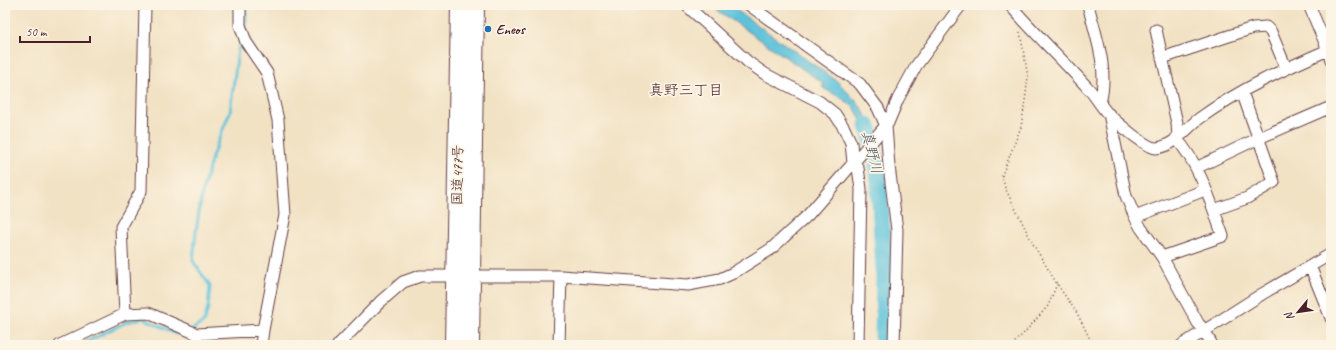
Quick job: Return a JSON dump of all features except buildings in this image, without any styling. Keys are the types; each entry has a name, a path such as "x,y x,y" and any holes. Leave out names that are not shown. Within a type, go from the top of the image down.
{"highway":[{"name":"国道477号","path":"460,5 463,276 470,345"},
{"name":"国道477号","path":"454,345 463,276 474,5"}],"street":[{"path":"125,314 121,227 141,191 145,5"},
{"path":"240,5 240,25 246,42 267,73 278,120 285,215 261,345"},
{"path":"686,5 748,62 765,74 820,102 835,114 844,128 856,160 861,189 858,345"},
{"path":"749,5 860,84 878,108 884,129 897,230 894,345"},
{"path":"338,345 380,302 403,282 420,276 561,276 688,285 720,279 733,273 771,249 808,215 884,129 916,66 961,5"},
{"path":"1088,5 1100,51 1103,92 1100,102"},
{"path":"1011,6 1088,88 1108,114 1146,145 1155,148 1164,146 1177,138 1200,118 1242,92 1286,68 1330,53 1309,5"},
{"path":"1162,58 1253,28 1266,27 1271,32 1286,68"},
{"path":"1156,30 1177,123 1177,138 1196,168 1214,210 1223,236 1162,257"},
{"path":"1214,210 1247,198 1274,182 1242,92"},
{"path":"1196,168 1259,138 1331,107"},
{"path":"1108,114 1126,196 1135,217 1162,257 1198,323 1205,331 1212,345"},
{"path":"1135,217 1205,190"},
{"path":"1182,345 1262,294 1331,254"},
{"path":"1310,266 1331,318"},
{"path":"559,345 561,276"},
{"path":"60,345 125,314 148,313 197,334 263,330"}],"path":[{"path":"1011,6 1022,38 1028,77 1021,127 1002,175 1005,188 1033,244 1057,284 1077,313 1093,345"},
{"path":"1012,345 1048,306 1057,284"}],"water":[{"path":"710,5 729,5 837,81 863,110 873,132 869,136 855,108 843,99 823,88 823,83"}],"waterway":[{"path":"245,30 247,5"},
{"path":"193,329 204,322 208,308 210,286 193,261 203,188 213,154 230,112 238,50 241,41"},
{"name":"真野川","path":"867,125 870,132 878,169 884,269 883,345"},
{"path":"80,345 127,322 143,318 176,334 184,333"}],"place":[{"name":"Eneos","path":"488,29"}],"district":[{"name":"真野三丁目","path":"686,90"}]}
